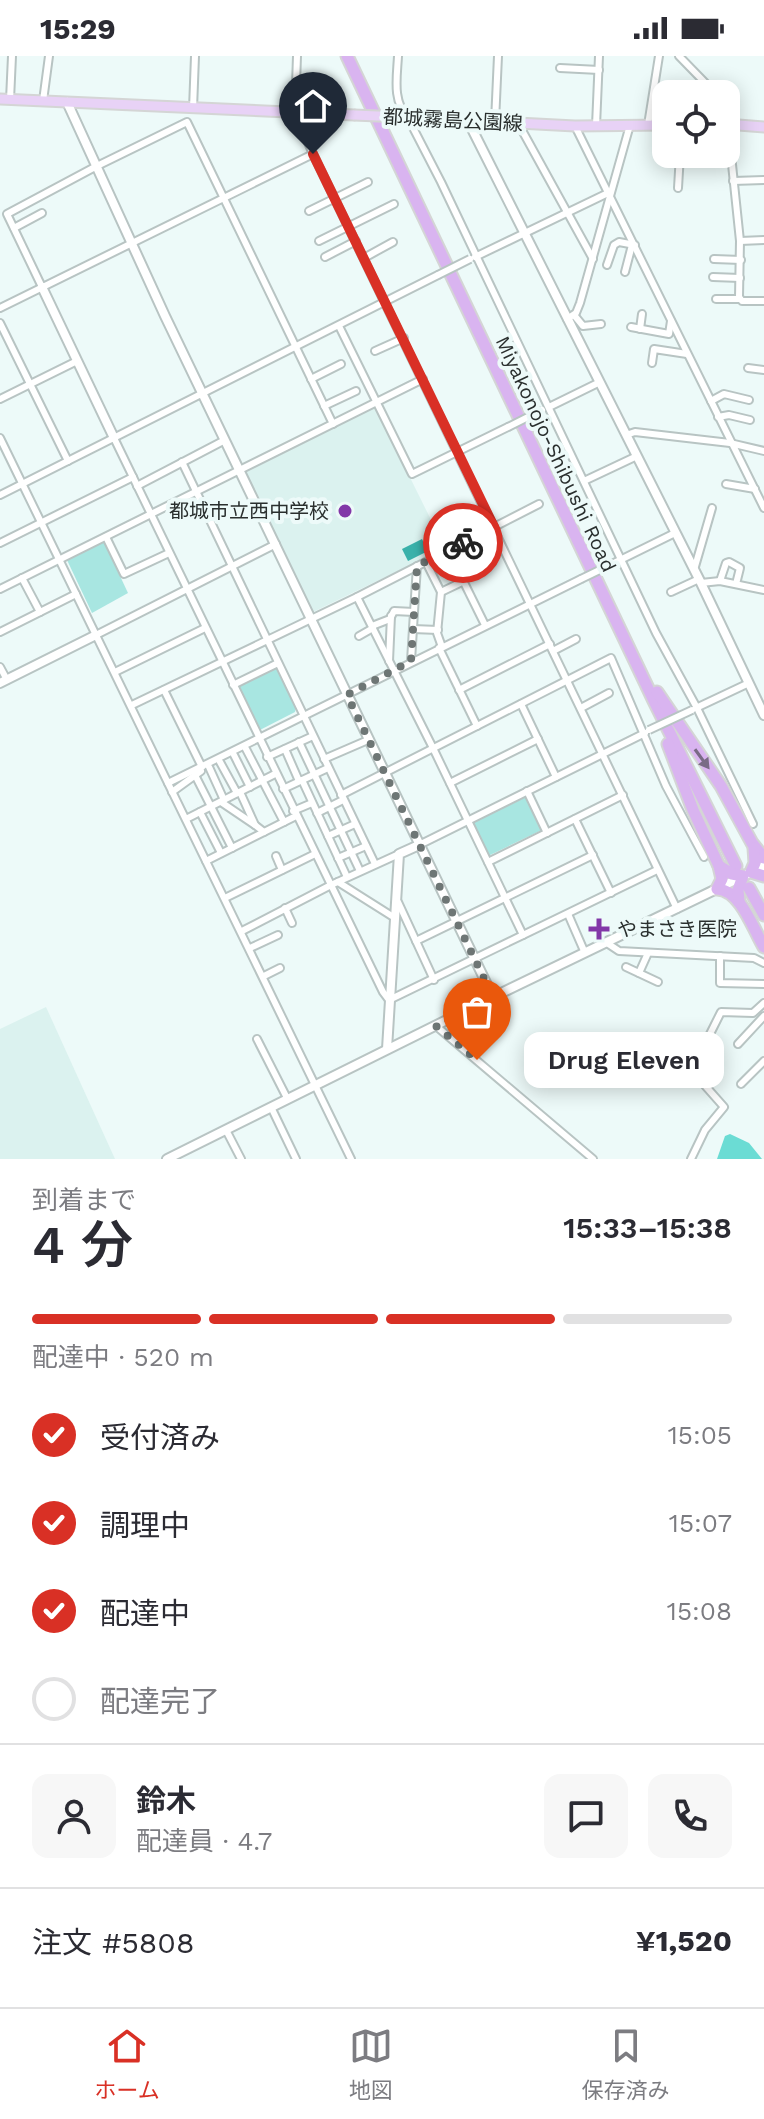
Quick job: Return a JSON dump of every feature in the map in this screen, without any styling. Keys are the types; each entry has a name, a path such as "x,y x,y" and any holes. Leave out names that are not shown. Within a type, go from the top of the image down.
{"highway":[{"name":"Miyakonojo-Shibushi Road","path":"347,56 604,597 743,871"},
{"path":"604,597 669,712 721,786 752,843 764,858"},
{"path":"604,597 719,866 722,879 717,889 730,891 739,902 764,947"},
{"path":"739,902 738,890 743,871 755,859 752,843"},
{"path":"719,866 732,874 743,871 764,876"},
{"path":"749,888 764,915"}],"main road":[{"name":"都城霧島公園線","path":"5,99 575,126 652,125"},
{"path":"740,125 764,127"}],"street":[{"path":"5,99 12,56"},
{"path":"43,101 49,56"},
{"path":"193,109 195,56"},
{"path":"297,56 295,113 313,154 677,909"},
{"path":"398,56 397,98 404,117 584,481 618,561 753,824"},
{"path":"495,122 498,56"},
{"path":"596,126 599,56"},
{"path":"648,125 659,56"},
{"path":"679,56 702,80"},
{"path":"560,68 599,70"},
{"path":"67,102 131,243 493,997"},
{"path":"181,108 333,424"},
{"path":"468,121 571,317 749,683 761,700 764,715"},
{"path":"187,122 7,214 258,742 310,845 334,883 389,1000"},
{"path":"518,123 593,259"},
{"path":"571,317 580,303 630,125"},
{"path":"575,126 764,508"},
{"path":"0,308 313,154"},
{"path":"678,188 679,168"},
{"path":"732,168 740,241 740,299"},
{"path":"733,181 764,180"},
{"path":"309,211 368,182"},
{"path":"0,495 438,275 609,195"},
{"path":"319,241 394,204"},
{"path":"14,228 42,213"},
{"path":"740,241 764,240"},
{"path":"325,257 356,241"},
{"path":"364,258 393,242"},
{"path":"607,265 614,245 619,242 634,245"},
{"path":"625,272 634,245"},
{"path":"714,259 741,260"},
{"path":"713,277 740,278"},
{"path":"716,299 764,301"},
{"path":"640,329 642,314"},
{"path":"571,317 583,326 601,324"},
{"path":"631,327 669,334 671,321"},
{"path":"0,323 68,461"},
{"path":"339,326 412,474 600,382"},
{"path":"375,351 404,338"},
{"path":"652,363 654,349 687,354"},
{"path":"0,399 77,361"},
{"path":"311,379 341,364"},
{"path":"748,368 764,370"},
{"path":"0,589 423,379"},
{"path":"324,406 356,391"},
{"path":"711,401 724,394 749,400"},
{"path":"718,417 729,415 750,420"},
{"path":"626,435 635,432 730,443 764,451"},
{"path":"0,438 351,1159"},
{"path":"137,486 225,440"},
{"path":"584,481 637,456"},
{"path":"182,462 375,864"},
{"path":"0,543 133,477"},
{"path":"726,484 755,489"},
{"path":"132,705 357,597 539,504"},
{"path":"698,577 712,521 712,508"},
{"path":"172,792 194,779 205,767 246,749 393,670 675,533"},
{"path":"106,537 124,574 169,553"},
{"path":"0,667 3,682 276,544"},
{"path":"448,550 485,625"},
{"path":"426,562 441,592 438,630 441,647 477,726"},
{"path":"720,581 729,562 740,568 736,584"},
{"path":"411,661 417,566"},
{"path":"671,592 698,577 764,590"},
{"path":"22,578 40,612"},
{"path":"441,592 464,581"},
{"path":"0,632 76,594"},
{"path":"357,597 523,935"},
{"path":"359,636 394,611 414,612"},
{"path":"389,662 391,616"},
{"path":"115,672 205,628"},
{"path":"413,629 438,630"},
{"path":"459,690 576,639"},
{"path":"317,813 384,773 611,658 646,732 666,786 704,857"},
{"path":"233,685 278,663"},
{"path":"242,931 334,883 419,845 749,683"},
{"path":"164,690 222,801 264,832"},
{"path":"581,708 609,693"},
{"path":"521,704 556,777"},
{"path":"267,757 313,736"},
{"path":"450,783 538,739"},
{"path":"324,759 368,740"},
{"path":"168,783 258,742"},
{"path":"299,742 360,871"},
{"path":"246,749 284,822"},
{"path":"285,749 347,877"},
{"path":"234,755 250,787"},
{"path":"220,762 255,825"},
{"path":"283,789 328,768"},
{"path":"186,819 275,774"},
{"path":"195,775 232,848"},
{"path":"527,791 547,833"},
{"path":"488,862 623,795"},
{"path":"206,861 284,822 312,803"},
{"path":"200,812 221,853"},
{"path":"575,819 611,893"},
{"path":"310,845 355,824"},
{"path":"338,858 366,846"},
{"path":"225,898 315,854"},
{"path":"387,1049 399,854"},
{"path":"416,941 593,855"},
{"path":"276,856 282,870"},
{"path":"167,1159 314,1084 717,889 743,871 764,866"},
{"path":"389,1000 657,870"},
{"path":"334,883 395,918"},
{"path":"397,899 434,980"},
{"path":"285,908 292,923"},
{"path":"568,914 585,953"},
{"path":"250,948 278,935"},
{"path":"607,943 619,951 754,958 764,963"},
{"path":"639,973 648,953"},
{"path":"720,956 720,983 764,984"},
{"path":"626,967 658,982"},
{"path":"264,976 280,968"},
{"path":"691,1159 705,1130 724,1107 686,1064 707,1040 721,1012 753,1013 764,1004"},
{"path":"738,1044 764,1016"},
{"path":"436,1026 593,1159"},
{"path":"257,1039 287,1098"},
{"path":"741,1084 764,1061"},
{"path":"271,1107 296,1159"},
{"path":"226,1130 241,1159"}],"shaded area":[{"name":"都城市立西中学校","path":"375,407 445,548 313,612 246,474 247,470"},
{"path":"422,539 428,551 408,561 402,549"},
{"path":"104,542 128,593 92,613 67,560"},
{"path":"275,665 296,708 295,712 258,731 235,686"},
{"path":"526,797 542,830 488,856 472,823"},
{"path":"46,1007 115,1159 0,1159 0,1029"},
{"path":"730,1134 749,1143 762,1159 717,1159 725,1136"}],"way so far":[{"path":"463,543 417,566 411,661 347,695 493,997 436,1026 477,1060"}],"place":[{"name":"都城市立西中学校","path":"345,511"},
{"name":"やまさき医院","path":"599,929"},
{"name":"Drug Eleven","path":"477,1060"}],"route":[{"path":"313,154 494,527 463,543"}]}
